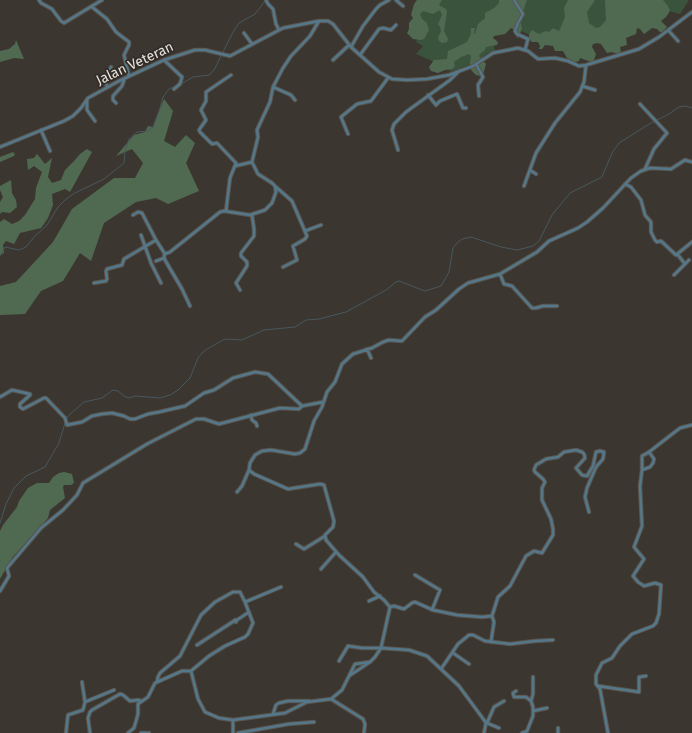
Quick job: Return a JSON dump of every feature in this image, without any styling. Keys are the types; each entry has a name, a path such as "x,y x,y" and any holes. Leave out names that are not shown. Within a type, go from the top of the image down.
{"street":[{"path":"38,0 52,9 63,23 102,0"},
{"path":"266,0 273,9 276,24 279,30"},
{"path":"333,60 350,46 380,4 389,0"},
{"path":"396,0 403,6"},
{"path":"514,0 523,14 515,31 517,34 528,40 525,50"},
{"path":"92,7 107,19 116,32 128,42 129,45 124,55 129,76"},
{"path":"283,267 297,260 293,246 306,238 305,231 290,199 272,182 258,174 252,162 258,137 257,130 270,102 273,87 291,56 307,39 319,21 328,21 333,24 350,46 378,72 388,78 407,80 427,79 449,75 476,64 493,53 518,48 525,50 541,60 555,58 579,66 586,65 634,51 659,38 692,12"},
{"name":"Jalan Veteran","path":"0,147 72,116 81,108 88,98 129,76 164,60 196,50 205,50 230,56 283,28 319,21"},
{"path":"360,55 379,29 383,28 391,30 396,25"},
{"path":"669,31 678,41"},
{"path":"244,32 252,44"},
{"path":"164,60 182,77 180,84 174,89"},
{"path":"476,64 483,77 478,86 479,96"},
{"path":"524,186 536,153 550,131 577,96 582,86 586,65"},
{"path":"107,88 105,78 110,67"},
{"path":"398,150 392,133 392,126 406,112 460,71"},
{"path":"226,211 230,182 235,162 217,143 212,144 199,130 206,120 200,110 206,101 205,93 231,75"},
{"path":"348,134 341,117 357,104 371,101 388,78"},
{"path":"116,104 112,96 122,86 124,79"},
{"path":"582,86 595,90"},
{"path":"273,87 291,95 295,100"},
{"path":"428,95 436,105 440,101 457,94 463,108 466,108"},
{"path":"88,98 86,105 87,110 96,121"},
{"path":"237,492 242,486 249,470 250,463 255,455 262,451 271,450 295,454 302,451 306,447 314,421 327,392 335,382 342,364 353,354 386,341 402,341 425,317 436,310 459,289 471,282 500,274 537,252 549,241 578,228 587,222 603,208 625,184 645,169 654,149 667,134 640,104"},
{"path":"41,130 50,151"},
{"path":"645,169 667,170 675,167 685,160 692,162"},
{"path":"235,166 252,162"},
{"path":"530,169 536,174"},
{"path":"625,184 630,187 641,200 645,215 651,222 651,232 654,240 657,242 660,241 676,255 678,254 685,264"},
{"path":"165,254 170,252 217,213 226,211 252,215 265,210 272,203 276,192 275,186"},
{"path":"133,215 138,212 142,213 165,254 164,258 190,306"},
{"path":"240,290 236,283 247,266 247,262 241,256 241,253 254,236 252,215"},
{"path":"305,231 321,225"},
{"path":"141,235 151,263 161,283"},
{"path":"94,283 106,281 107,269 122,265 124,259 156,240"},
{"path":"678,254 692,242"},
{"path":"156,261 164,258"},
{"path":"674,275 689,260"},
{"path":"500,274 504,284 512,286 532,308 557,306"},
{"path":"367,349 371,358"},
{"path":"0,397 12,390 30,394 30,396 20,404 20,407 23,409 46,398 65,418 67,425 82,422 92,416 110,413 135,419 148,414 185,406 204,393 214,390 233,378 255,372 268,374 302,406"},
{"path":"0,591 9,576 7,570 8,567 41,528 63,510 78,495 81,485 159,436 196,419 204,419 217,424 280,408 299,409 302,406 323,402"},
{"path":"251,415 252,420 256,422 257,426"},
{"path":"608,733 600,690 597,686 595,678 602,663 612,658 620,646 632,634 653,626 656,623 659,614 661,585 655,583 644,586 633,576 644,559 634,547 642,526 640,486 642,456 680,428 692,425"},
{"path":"491,642 494,622 492,616 498,597 510,586 526,556 534,551 542,553 554,535 551,520 542,500 542,488 546,482 535,472 534,468 536,465 546,459 558,457 564,452 579,451 584,454 585,458 577,466 576,470 582,475 587,476 593,466 596,452 604,452 603,459 596,467 587,488 585,497 589,512"},
{"path":"642,470 650,468 653,464 654,458 649,452"},
{"path":"249,470 254,474 288,490 320,484 324,485 334,521 333,527 326,533 325,536 304,549 296,544"},
{"path":"325,536 336,552 363,577 374,592 388,603 390,607 381,648 370,662 349,677"},
{"path":"321,569 336,552"},
{"path":"415,575 440,590 432,610"},
{"path":"246,602 281,587"},
{"path":"128,733 134,728 138,714 138,704 148,697 157,682 160,672 180,656 201,615 216,602 235,592 240,592 246,602 253,625 245,637 208,656 191,671 179,672 157,682"},
{"path":"369,601 380,596"},
{"path":"390,607 394,606 404,609 415,602 432,610 468,617 492,616"},
{"path":"197,645 249,612"},
{"path":"441,669 458,644 469,635 473,635 482,640 491,642 513,644 534,640 553,640"},
{"path":"339,661 348,646 404,650 427,656 459,686 486,723 499,728"},
{"path":"453,653 469,664"},
{"path":"273,714 276,705 279,703 288,701 331,699 342,690 355,664 370,662"},
{"path":"191,671 198,699 205,712 219,718 233,720 284,713 311,701"},
{"path":"597,686 640,692 639,677 646,676"},
{"path":"522,733 528,732 533,716 531,701 533,694 533,677"},
{"path":"66,733 68,715 82,711 85,702 82,682"},
{"path":"85,702 114,690"},
{"path":"516,691 513,694 514,697 525,696 531,701"},
{"path":"90,733 88,718 92,710 120,694 130,701 141,701"},
{"path":"331,699 363,719 365,724 364,733"},
{"path":"484,733 486,723 494,707 504,701"},
{"path":"533,711 547,708"},
{"path":"233,720 233,733"},
{"path":"238,733 289,724 314,722"},
{"path":"558,728 558,733"},
{"path":"142,733 149,733"}],"green space":[{"path":"417,0 442,0 439,5 446,9 447,12 444,31 448,39 447,42 442,43 438,38 441,31 438,24 442,15 440,10 433,14 423,11 420,14 422,19 427,23 429,30 424,39 413,39 407,33 409,23 413,18 411,15 414,4"},
{"path":"437,0 506,0 482,33 494,45 495,51 488,53 476,62 451,72 444,66 416,54 423,46 416,42 423,30 416,11"},
{"path":"499,0 527,0 520,20 522,28 519,37 517,38 515,30 511,28 505,34 494,36 493,38 498,42 497,45 486,47 479,56 486,64 483,75 476,75 471,70 471,56 469,54 455,61 455,66 452,69 438,73 431,71 429,67 434,60 447,59 448,51 467,42 471,34 471,28 475,28 475,34 478,24 485,18 485,13 494,8 499,3"},
{"path":"520,0 576,0 560,35 534,37 511,26"},
{"path":"568,0 595,0 587,12 589,23 596,28 600,27 606,20 605,0 663,0 670,11 661,21 667,27 662,32 652,28 644,34 637,28 636,34 626,38 627,45 620,47 621,52 618,54 611,52 607,53 601,44 593,44 592,47 596,54 594,60 591,62 580,58 579,61 575,62 567,58 563,51 555,51 553,46 545,45 542,49 539,49 540,46 538,42 532,42 529,39 529,34 532,30 539,34 546,31 549,32 553,28 559,31 565,17 564,8"},
{"path":"591,0 612,0 610,16 601,33 589,31 583,12"},
{"path":"651,0 689,0 680,14 663,9"},
{"path":"16,40 24,59 14,58 0,62 0,51 9,49 15,44"},
{"path":"164,99 173,111 164,141 175,147 186,135 195,143 186,163 199,191 168,204 156,198 136,202 104,223 91,261 80,253 63,281 41,291 25,314 0,315 0,286 16,282 53,242 72,209 114,178 135,178 143,163 132,149 116,156 134,135 145,132 148,126 153,127"},
{"path":"87,149 92,152 70,192 65,189 52,194 53,205 48,218 41,228 20,233 14,244 6,241 3,245 4,253 0,255 0,222 4,219 12,224 19,221 25,215 35,199 36,188 42,172 34,166 28,170 27,159 34,158 37,154 45,164 52,158 48,177 52,183 61,180 65,170 80,154"},
{"path":"13,152 15,154 14,156 0,162 0,157"},
{"path":"11,180 12,193 16,200 17,207 10,213 2,212 0,214 0,202 3,197 0,186"},
{"path":"64,472 72,474 74,483 71,485 64,485 65,498 50,510 48,518 12,558 0,579 0,531 3,525 17,507 19,501 28,488 37,483 49,483 53,477"}],"waterway":[{"path":"181,84 193,77 209,75 214,70 239,23 255,14 266,0"},
{"path":"0,256 5,247 19,250 26,247 47,225 58,207 65,200 73,194 104,179 124,163 125,151 129,139 137,132 148,131 153,127 163,97 169,89 178,85"},
{"path":"66,420 68,416 84,402 102,398 113,390 118,391 129,398 135,396 160,398 170,395 178,390 190,378 198,358 202,353 225,339 242,340 264,330 295,327 306,320 319,319 346,312 386,290 399,281 425,291 441,286 449,272 453,248 462,239 471,237 501,247 517,250 533,246 539,241 552,215 570,193 602,177 612,153 619,143 679,107 686,106 692,108"},
{"path":"0,523 6,504 14,488 26,476 45,467 59,443 65,423"}]}
